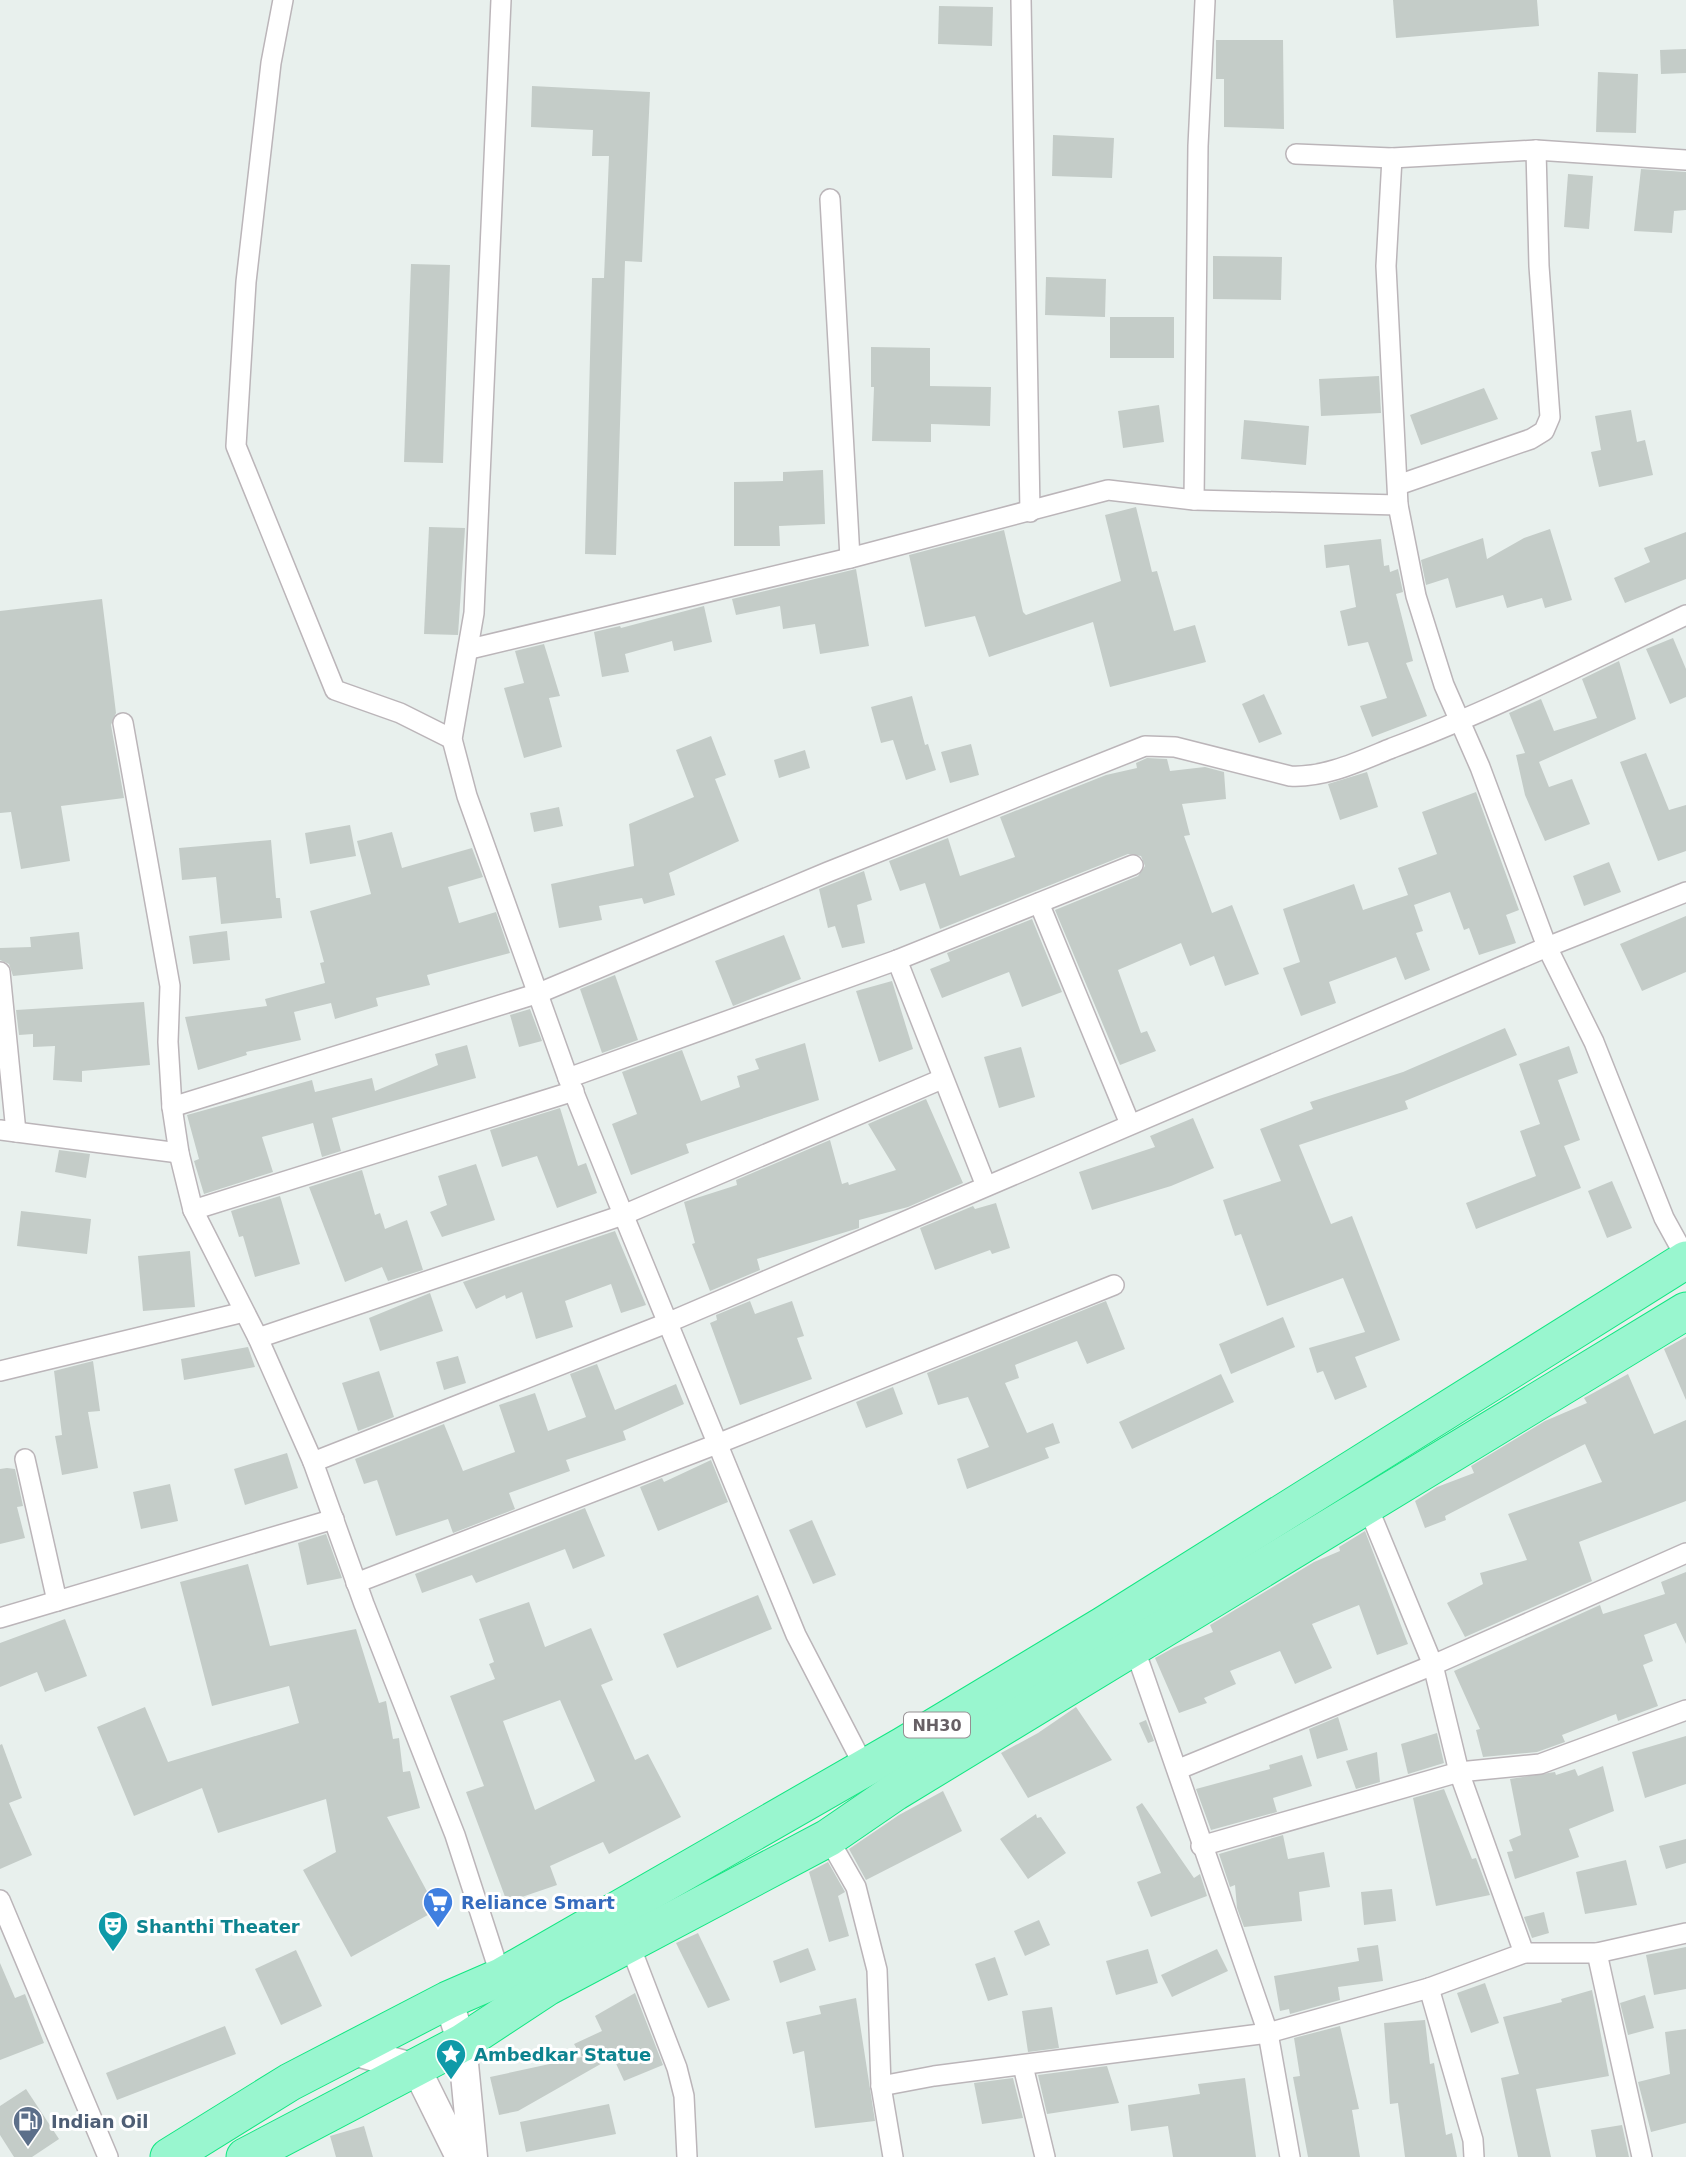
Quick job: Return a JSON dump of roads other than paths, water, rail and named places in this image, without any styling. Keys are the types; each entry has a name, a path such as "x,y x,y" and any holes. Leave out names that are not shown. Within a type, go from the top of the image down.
{"highway":[{"name":"NH30","path":"169,2157 290,2082 447,2000 501,1977 865,1768 1104,1625 1686,1259"},
{"name":"NH30","path":"245,2157 462,2043 547,1987 828,1838 895,1791 1686,1311"}],"street":[{"path":"283,0 271,63 246,282 236,446 335,690 400,713 452,739"},
{"path":"501,0 470,649 452,739 467,796 571,1084 623,1215 796,1635 865,1768"},
{"path":"1021,0 1030,512"},
{"path":"1196,0 1222,0"},
{"path":"1194,500 1198,146 1205,1"},
{"path":"1398,485 1531,439 1544,431 1550,417 1539,266 1536,150"},
{"path":"1296,154 1392,158 1536,150 1686,160"},
{"path":"1392,158 1386,266 1398,505 1429,645 1547,947 1594,1042 1664,1218 1686,1259"},
{"path":"830,200 850,558"},
{"path":"470,649 850,558 1108,491 1194,500 1398,505"},
{"path":"172,1107 539,993 828,872 1145,746 1175,747 1290,776 1306,777 1340,768 1461,722 1686,615"},
{"path":"123,723 170,986 168,1042 172,1107 179,1153 193,1210 258,1338 313,1462 356,1583 455,1835 501,1977"},
{"path":"193,1210 571,1084 897,960 1133,865"},
{"path":"313,1462 667,1323 1547,947 1686,892"},
{"path":"1039,903 1130,1124"},
{"path":"897,960 986,1186"},
{"path":"0,972 8,1131 179,1153"},
{"path":"258,1338 623,1215 942,1079"},
{"path":"356,1583 717,1444 1114,1285"},
{"path":"0,1371 244,1312"},
{"path":"25,1459 57,1601"},
{"path":"1367,1505 1433,1665 1459,1772 1524,1954"},
{"path":"0,1618 334,1519"},
{"path":"1179,1769 1433,1665 1686,1553"},
{"path":"1134,1647 1179,1769 1201,1846 1268,2034 1290,2157"},
{"path":"1201,1846 1459,1772 1540,1764 1686,1710"},
{"path":"828,1838 856,1887 877,1970 881,2086 893,2157"},
{"path":"0,1900 108,2157"},
{"path":"881,2086 1268,2034 1429,1988 1524,1954 1597,1953 1686,1933"},
{"path":"629,1943 677,2068 684,2096 687,2157"},
{"path":"1597,1953 1642,2157"},
{"path":"1429,1988 1473,2140 1474,2157"},
{"path":"447,2000 462,2043 473,2157"},
{"path":"349,2050 416,2068 460,2157"},
{"path":"1023,2066 1045,2157"}],"place":[{"name":"Reliance Smart","path":"438,1929"},
{"name":"Shanthi Theater","path":"113,1953"},
{"name":"Ambedkar Statue","path":"451,2081"},
{"name":"Indian Oil","path":"28,2148"}]}
